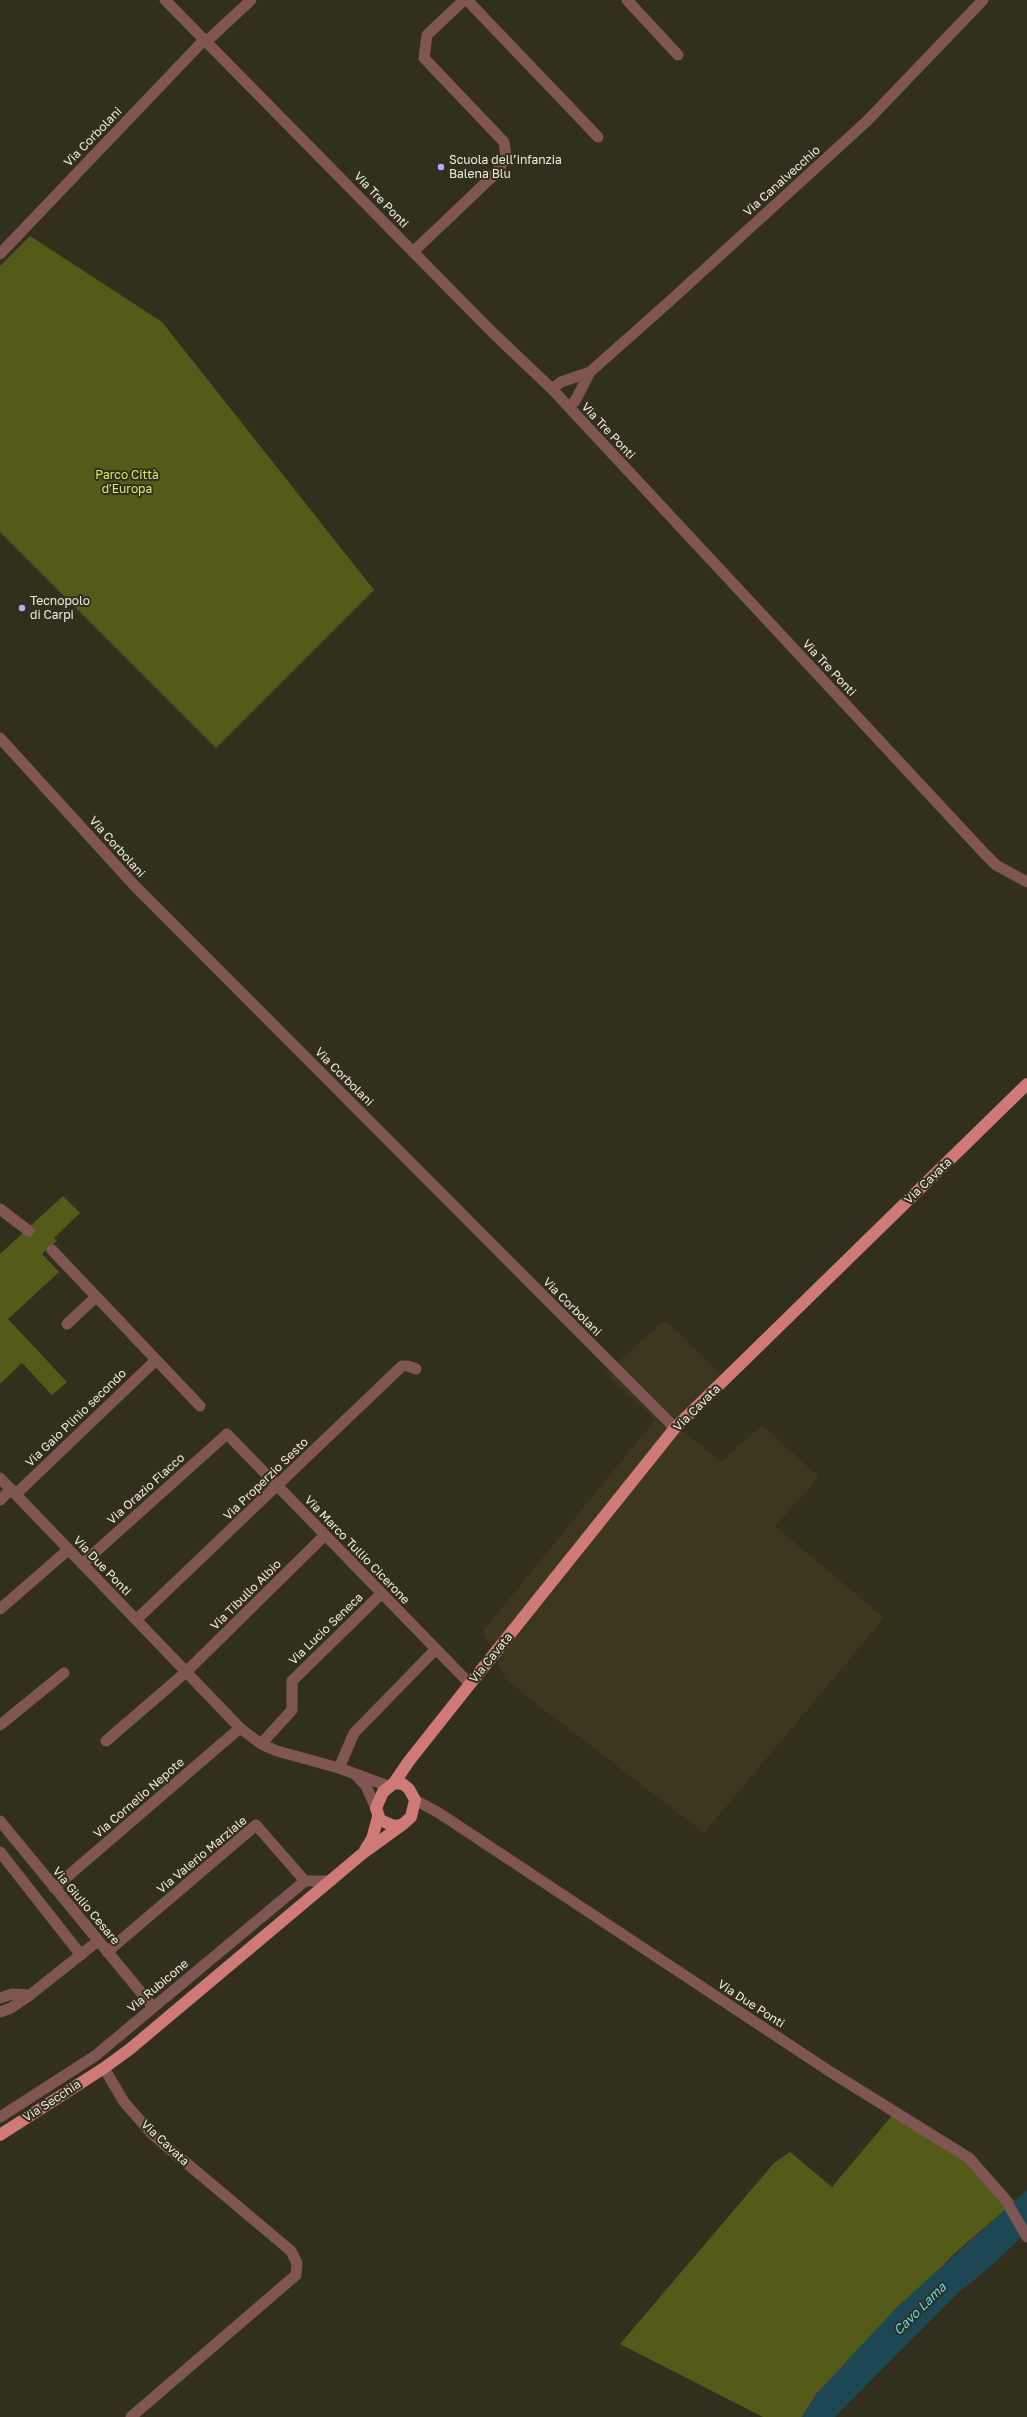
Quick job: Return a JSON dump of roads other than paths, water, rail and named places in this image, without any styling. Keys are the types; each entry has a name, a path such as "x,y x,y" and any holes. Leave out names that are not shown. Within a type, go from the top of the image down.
{"main road":[{"name":"Via Cavata","path":"391,1785 675,1428 1027,1084"},
{"path":"104,2068 331,1882 362,1854 402,1825 413,1812 412,1794 406,1778 406,1768"},
{"path":"362,1854 372,1839 379,1798 391,1785 403,1784 412,1794"},
{"path":"377,1812 386,1825 402,1825"},
{"name":"Via Secchia","path":"0,2135 104,2068"}],"street":[{"name":"Via Tre Ponti","path":"165,0 492,332 552,389 984,853 1006,872 1027,882"},
{"name":"Via Corbolani","path":"0,254 206,40 251,0"},
{"path":"413,252 497,172 506,157 504,142 424,58 427,35 466,0 598,137"},
{"path":"627,0 678,55"},
{"name":"Via Canalvecchio","path":"569,407 575,401 590,372 867,121 983,0"},
{"name":"Via Canalvecchio","path":"552,389 561,382 590,372"},
{"name":"Via Corbolani","path":"0,738 132,884 675,1428"},
{"path":"0,1209 29,1231"},
{"path":"52,1250 155,1361 200,1406"},
{"path":"67,1324 96,1297"},
{"name":"Via Gaio Plinio secondo","path":"0,1500 13,1492 155,1361"},
{"name":"Via Properzio Sesto","path":"136,1620 402,1366 408,1366 416,1370"},
{"name":"Via Marco Tullio Cicerone","path":"227,1434 324,1536 470,1684"},
{"name":"Via Orazio Flacco","path":"82,1564 227,1434"},
{"name":"Via Due Ponti","path":"0,1478 240,1728 261,1744 277,1751 339,1768 391,1785"},
{"name":"Via Tibullo Albio","path":"186,1672 324,1536"},
{"path":"0,1609 68,1550"},
{"name":"Via Lucio Seneca","path":"261,1744 292,1710 292,1681 381,1594"},
{"path":"339,1768 354,1733 436,1650"},
{"path":"106,1742 186,1672"},
{"path":"0,1725 64,1674"},
{"name":"Via Cornelio Nepote","path":"54,1888 240,1728"},
{"name":"Via Due Ponti","path":"351,1772 366,1786 377,1812"},
{"name":"Via Due Ponti","path":"412,1794 829,2071 969,2158 1005,2199 1027,2237"},
{"name":"Via Due Ponti","path":"413,1812 426,1811 439,1813"},
{"name":"Via Giulio Cesare","path":"0,1821 153,2007"},
{"name":"Via Valerio Marziale","path":"107,1952 256,1825 305,1881"},
{"path":"0,1852 81,1954"},
{"path":"305,1881 331,1882"},
{"name":"Via Rubicone","path":"0,2117 94,2056 305,1881"},
{"path":"0,2012 11,2008 30,1995 98,1941"},
{"path":"0,1998 12,1994 30,1995"},
{"name":"Via Cavata","path":"104,2068 124,2102 152,2134 290,2251 297,2263 296,2275 131,2417"}],"water":[{"name":"Cavo Lama","path":"1027,2190 1027,2232 992,2265 959,2292 835,2417 802,2417 817,2393 898,2306"}],"place":[{"name":"Scuola dell’infanzia Balena Blu","path":"441,167"},
{"name":"Tecnopolo di Carpi","path":"22,608"}],"park label":[{"name":"Parco Città d'Europa","path":"127,482"}]}
